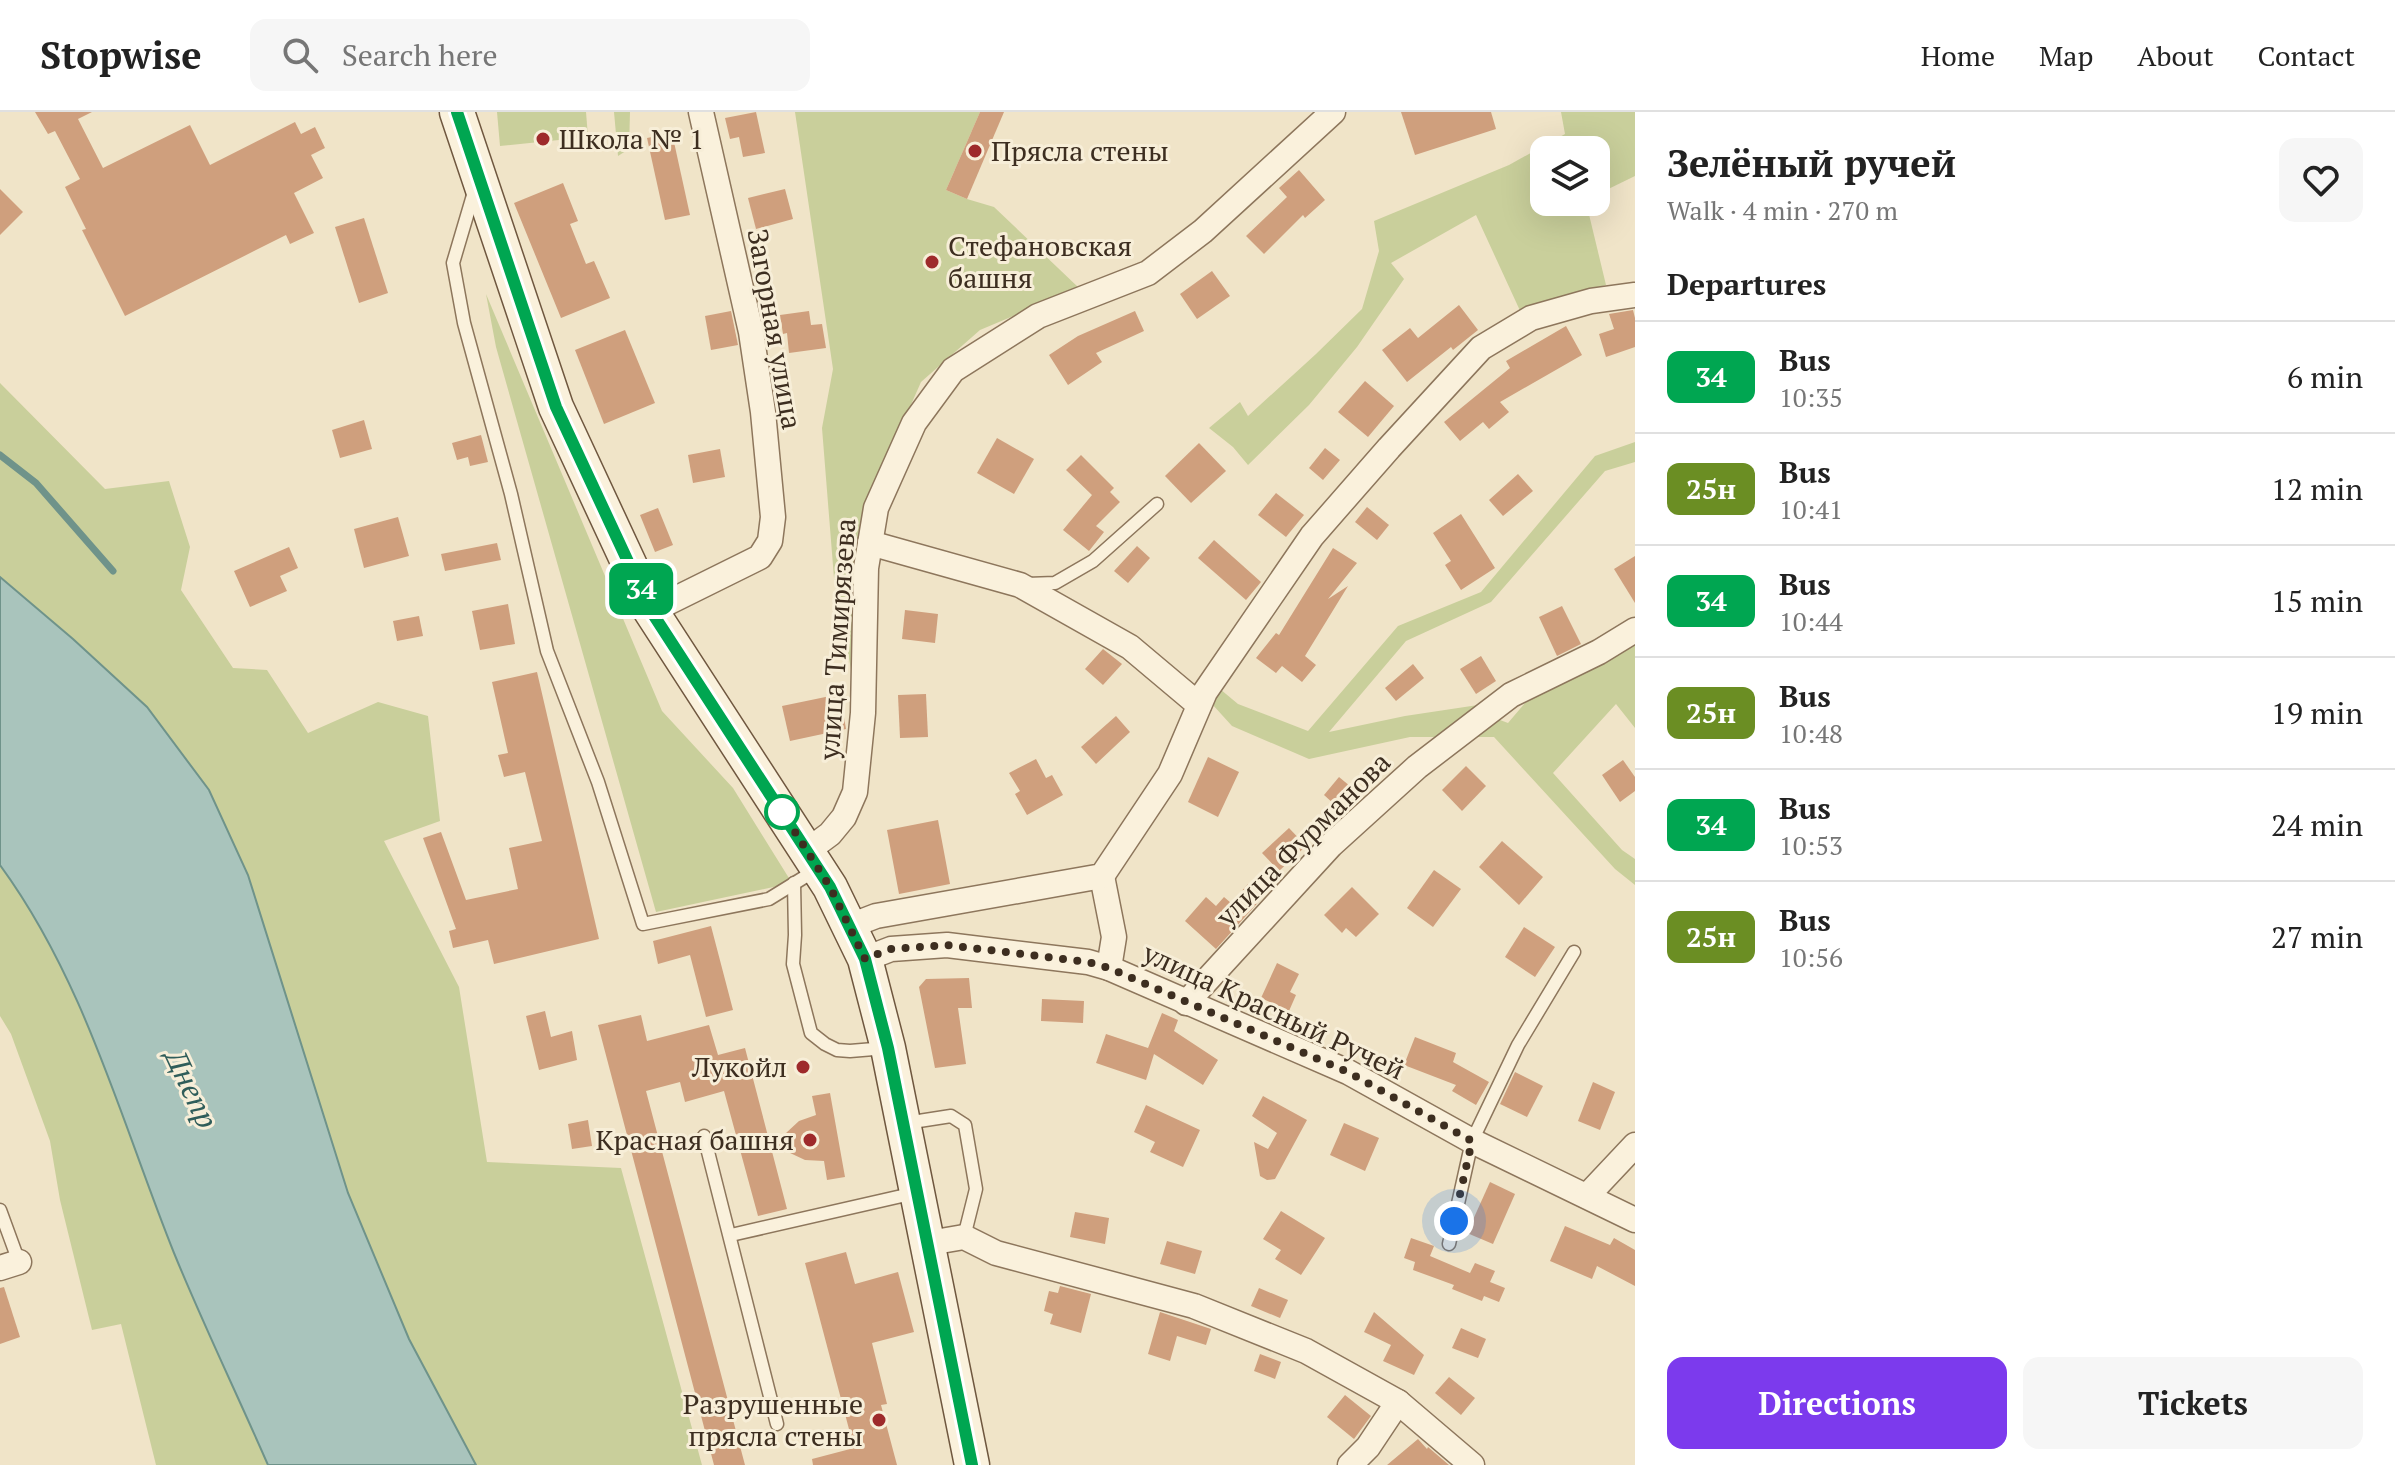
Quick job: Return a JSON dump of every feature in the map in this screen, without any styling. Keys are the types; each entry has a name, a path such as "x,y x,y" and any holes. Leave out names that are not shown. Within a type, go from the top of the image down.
{"main road":[{"path":"457,112 556,407 651,611 806,867 850,926 865,959 888,1048 972,1465"}],"street":[{"name":"Загорная улица","path":"651,611 760,557 770,541 773,517 763,412 751,332 701,112"},
{"name":"улица Тимирязева","path":"806,867 844,817 855,792 863,713 866,568 876,508 914,423 953,370 1038,316 1148,273 1203,231 1333,112"},
{"path":"1109,968 1114,937 1102,876 1170,774 1205,692 1312,536 1481,348 1531,318 1591,301 1635,295"},
{"path":"870,543 1020,585 1130,647 1199,705"},
{"name":"улица Фурманова","path":"1186,1003 1331,845 1417,767 1511,695 1599,652 1635,630"},
{"path":"850,926 876,916 1102,876"},
{"name":"улица Красный Ручей","path":"865,959 891,949 947,945 1088,962 1109,968 1348,1072 1472,1141 1635,1220"},
{"path":"1587,1196 1635,1145"},
{"path":"929,1243 964,1237 996,1253 1194,1306 1306,1351 1398,1402 1472,1465"},
{"path":"1350,1465 1368,1447 1398,1402"}],"lane":[{"path":"479,178 453,263 464,323 511,494 547,651 598,782 643,924 769,899 806,867"},
{"path":"1020,585 1055,583 1093,561 1157,504"},
{"path":"806,867 793,964 811,1033 837,1050 888,1048"},
{"path":"1449,1244 1472,1141 1518,1045 1574,952"},
{"path":"903,1123 951,1116 965,1125 976,1189 964,1237"},
{"path":"704,1136 777,1424"},
{"path":"731,1235 918,1192"},
{"path":"0,1210 9,1265"}],"green space":[{"path":"497,112 586,112 588,137 500,146"},
{"path":"614,112 630,112 629,149 618,156"},
{"path":"795,112 980,112 946,190 994,207 1079,288 980,330 921,382 868,502 853,680 834,578 822,428 833,369"},
{"path":"1561,112 1635,112 1635,176 1610,188 1610,136 1561,136 1565,134"},
{"path":"1530,153 1530,216 1589,216 1606,285 1554,300 1522,315 1476,215 1391,263 1404,279 1357,347 1309,405 1248,465 1233,447 1209,428 1240,402 1248,416 1362,309 1379,251 1374,221"},
{"path":"486,294 662,711 733,788 792,883 656,912 496,347"},
{"path":"0,383 105,489 169,481 190,547 181,590 233,668 267,670 308,733 378,702 428,716 440,821 384,841 459,987 487,1162 621,1168 702,1465 476,1465 409,1339 348,1193 248,875 209,790 147,707 0,577"},
{"path":"1635,442 1635,462 1605,471 1491,602 1406,641 1329,732 1478,705 1441,737 1410,737 1309,759 1232,726 1212,704 1220,689 1238,704 1308,731 1398,626 1481,592 1595,456"},
{"path":"1635,641 1635,728 1616,704 1553,773 1622,850 1635,859 1635,885 1615,869 1494,737 1474,737 1492,717 1508,723 1525,703"},
{"path":"0,865 56,956 78,1004 174,1253 268,1465 156,1465 121,1324 92,1330 60,1200 50,1141 11,1034 0,1016"}],"water":[{"name":"Днепр","path":"0,577 147,707 209,790 248,875 348,1193 409,1339 476,1465 268,1465 174,1253 78,1004 56,956 0,865"}],"building":[{"path":"35,112 92,112 78,119 103,168 190,125 210,165 295,122 301,134 315,127 325,148 311,155 323,178 294,193 314,233 290,244 286,235 125,316 82,230 86,229 65,187 80,179 55,131 48,134"},
{"path":"756,112 765,153 743,157 739,137 730,139 725,118"},
{"name":"Прясла стены","path":"980,112 1004,112 967,199 946,190"},
{"path":"1401,112 1491,112 1496,129 1415,155"},
{"path":"672,133 690,215 665,220 647,138"},
{"path":"1299,170 1325,200 1305,218 1303,215 1264,254 1246,236 1287,197 1279,188"},
{"path":"563,183 578,221 570,224 586,264 594,261 610,298 561,318 514,203"},
{"path":"0,189 23,212 0,235"},
{"path":"785,189 793,219 756,229 748,198"},
{"path":"364,218 388,293 359,303 335,227"},
{"path":"1212,271 1230,296 1197,319 1180,294"},
{"path":"1459,305 1478,330 1407,382 1382,350 1410,328 1418,338"},
{"path":"1633,310 1635,347 1606,357 1599,334 1614,329 1609,314"},
{"path":"731,311 738,345 711,350 705,316"},
{"path":"809,311 811,325 822,324 826,348 789,353 787,333 783,334 780,315"},
{"path":"1135,311 1144,331 1096,353 1102,362 1068,385 1049,355 1078,336"},
{"path":"1566,326 1582,355 1500,402 1509,412 1489,429 1483,422 1460,441 1444,422 1510,368 1506,361"},
{"path":"625,330 655,403 604,424 575,350"},
{"path":"1365,381 1394,406 1368,437 1338,412"},
{"path":"364,420 372,449 340,458 332,430"},
{"path":"481,435 488,462 470,466 468,457 457,460 452,443"},
{"path":"997,438 1034,459 1014,494 977,473"},
{"path":"1199,443 1226,471 1191,503 1165,476"},
{"path":"1325,448 1340,460 1323,480 1309,468"},
{"path":"720,449 725,477 693,483 688,455"},
{"path":"1081,455 1114,488 1110,492 1120,502 1096,526 1104,532 1089,551 1063,530 1092,495 1066,470"},
{"path":"1518,474 1533,491 1503,516 1489,500"},
{"path":"1276,493 1304,515 1286,537 1258,515"},
{"path":"1367,507 1389,525 1377,540 1355,522"},
{"path":"658,508 673,545 655,552 640,515"},
{"path":"1461,514 1495,568 1461,590 1445,565 1451,561 1433,533"},
{"path":"398,517 409,556 364,568 354,529"},
{"path":"1214,540 1261,582 1246,600 1198,558"},
{"path":"497,543 501,560 445,571 441,554"},
{"path":"1137,546 1150,558 1128,583 1114,571"},
{"path":"289,547 298,568 280,576 287,591 250,607 234,571"},
{"path":"1333,548 1357,563 1328,599 1348,586 1305,656 1316,665 1302,682 1282,666 1276,673 1256,658 1276,633 1279,635"},
{"path":"1635,556 1635,603 1614,569"},
{"path":"508,604 515,644 480,650 472,611"},
{"path":"1562,606 1581,644 1557,656 1539,617"},
{"path":"905,610 938,614 935,643 902,639"},
{"path":"419,616 423,636 397,641 393,621"},
{"path":"1103,649 1122,664 1103,685 1085,669"},
{"path":"1481,656 1496,681 1476,694 1460,669"},
{"path":"1413,664 1424,678 1396,701 1385,688"},
{"path":"537,672 599,939 494,964 488,940 453,948 449,931 456,929 423,838 441,832 466,900 518,889 509,848 542,841 525,772 504,777 498,755 508,753 492,682"},
{"path":"840,694 846,729 790,741 782,706"},
{"path":"926,694 928,737 900,738 898,695"},
{"path":"1116,716 1130,732 1096,764 1081,747"},
{"path":"1208,757 1239,772 1218,817 1188,802"},
{"path":"1036,759 1046,778 1052,775 1063,795 1027,815 1015,794 1020,791 1009,773"},
{"path":"1623,760 1635,777 1635,791 1620,802 1602,775"},
{"path":"1466,766 1486,786 1462,811 1442,790"},
{"path":"1339,777 1362,796 1344,813 1324,795"},
{"path":"938,820 950,884 899,894 887,830"},
{"path":"1289,828 1306,846 1279,871 1262,853"},
{"path":"1502,841 1543,877 1519,905 1479,867"},
{"path":"1434,870 1461,889 1433,927 1407,908"},
{"path":"1248,884 1263,897 1216,949 1185,921 1206,897 1216,906 1224,897 1231,903"},
{"path":"1352,887 1379,914 1356,937 1346,928 1342,933 1324,915"},
{"path":"711,926 733,1010 706,1017 690,955 658,964 653,941"},
{"path":"1524,927 1555,947 1535,977 1505,957"},
{"path":"1277,963 1299,974 1290,992 1296,995 1289,1011 1261,998"},
{"path":"969,978 972,1008 958,1008 966,1064 935,1068 919,987 926,979"},
{"path":"1042,999 1084,1001 1083,1023 1041,1021"},
{"path":"545,1011 551,1037 572,1031 577,1060 539,1070 526,1016"},
{"path":"1162,1013 1178,1020 1174,1031 1218,1060 1203,1085 1154,1054 1146,1080 1096,1063 1106,1034 1148,1048"},
{"path":"641,1015 647,1041 709,1025 718,1055 745,1048 787,1209 758,1216 724,1091 685,1102 680,1082 646,1091 745,1465 714,1465 598,1025"},
{"path":"1415,1037 1456,1053 1453,1062 1489,1082 1476,1105 1452,1091 1456,1085 1404,1065"},
{"path":"1515,1072 1543,1086 1527,1117 1500,1104"},
{"path":"1593,1082 1615,1092 1600,1130 1578,1121"},
{"path":"830,1093 845,1177 827,1180 824,1161 805,1160 773,1145 799,1121 816,1115 812,1096"},
{"path":"1263,1096 1307,1120 1275,1179 1267,1180 1260,1176 1254,1142 1268,1149 1277,1133 1252,1116"},
{"path":"1146,1105 1200,1130 1183,1167 1150,1152 1155,1142 1134,1132"},
{"path":"588,1120 592,1146 572,1149 568,1124"},
{"path":"1344,1123 1379,1138 1365,1171 1330,1155"},
{"path":"1490,1182 1515,1194 1493,1244 1467,1233"},
{"path":"1281,1211 1325,1238 1301,1275 1275,1259 1281,1250 1263,1239"},
{"path":"1075,1212 1109,1218 1105,1244 1070,1237"},
{"path":"1565,1226 1610,1245 1614,1238 1635,1250 1635,1286 1597,1266 1592,1279 1550,1261"},
{"path":"1411,1238 1434,1246 1430,1256 1470,1273 1475,1263 1495,1271 1490,1282 1505,1288 1499,1302 1484,1296 1482,1301 1452,1289 1454,1285 1413,1270 1415,1262 1404,1258"},
{"path":"1167,1241 1202,1251 1195,1274 1160,1264"},
{"path":"846,1252 855,1284 898,1272 914,1332 872,1343 887,1404 881,1405 897,1465 813,1465 812,1459 854,1448 805,1263"},
{"path":"1060,1286 1091,1294 1081,1333 1050,1324 1053,1314 1044,1311 1049,1291 1058,1293"},
{"path":"4,1287 20,1337 0,1344 0,1288"},
{"path":"1259,1288 1288,1300 1280,1318 1251,1306"},
{"path":"1160,1312 1211,1329 1206,1345 1177,1336 1170,1361 1148,1354"},
{"path":"1374,1312 1424,1355 1414,1375 1383,1361 1391,1345 1364,1332"},
{"path":"1461,1328 1486,1339 1478,1358 1452,1348"},
{"path":"1260,1354 1281,1362 1275,1379 1254,1371"},
{"path":"1449,1377 1475,1398 1461,1415 1435,1393"},
{"path":"1345,1395 1371,1416 1354,1439 1327,1417"},
{"path":"1418,1439 1449,1465 1387,1465"}],"waterway":[{"path":"0,455 36,483 113,571"}],"bus line":[{"name":"34","path":"457,112 556,407 651,611 830,887 865,959 880,1010 972,1465"}],"place":[{"name":"Школа № 1","path":"543,139"},
{"name":"Прясла стены","path":"975,151"},
{"name":"Стефановская башня","path":"932,262"},
{"name":"Лукойл","path":"803,1067"},
{"name":"Красная башня","path":"810,1140"},
{"name":"Разрушенные прясла стены","path":"879,1420"}],"route":[{"path":"782,812 830,887 865,959 891,949 947,945 1088,962 1109,968 1348,1072 1472,1141 1454,1221"}]}
